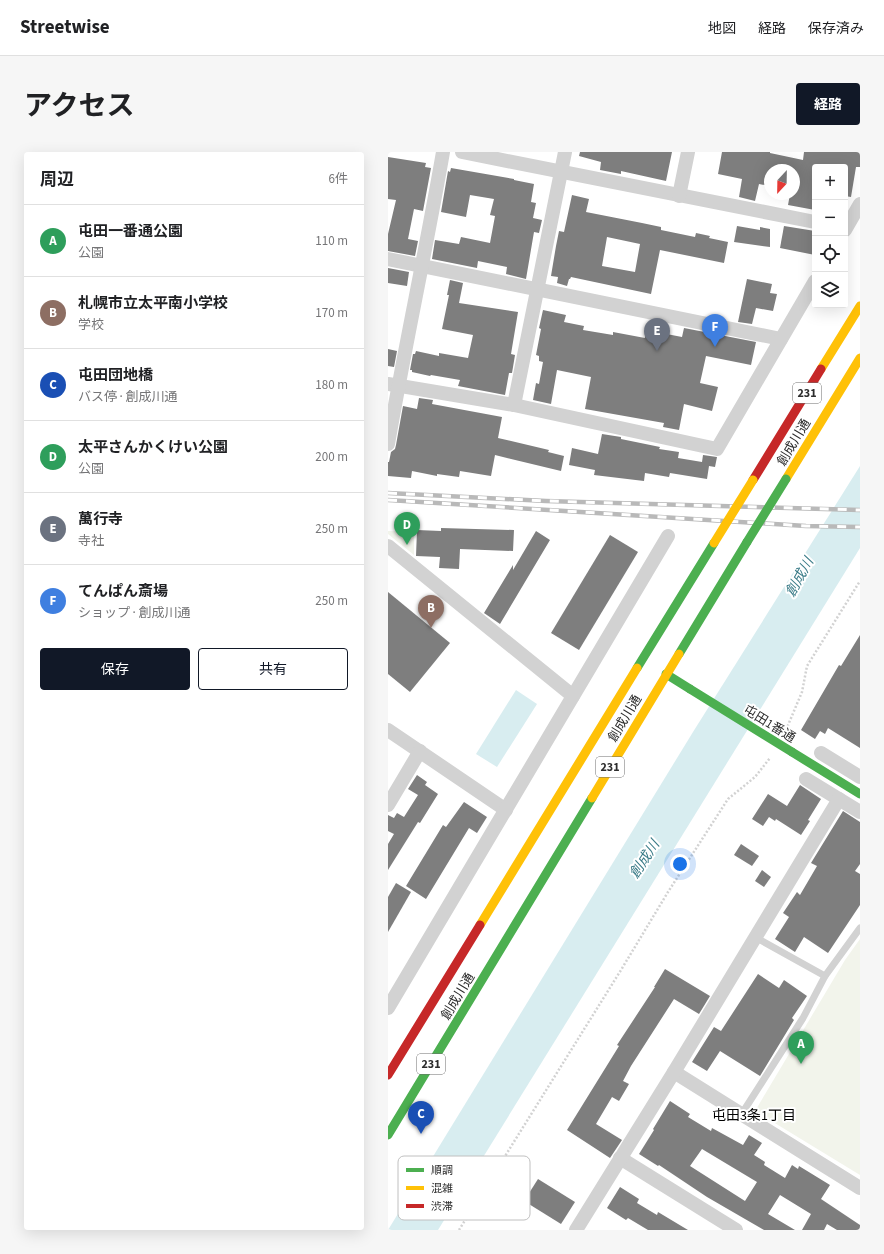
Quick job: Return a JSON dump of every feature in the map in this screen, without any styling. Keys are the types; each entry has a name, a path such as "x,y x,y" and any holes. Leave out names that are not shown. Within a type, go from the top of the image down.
{"main road":[{"name":"創成川通","path":"388,1075 860,306"},
{"name":"創成川通","path":"388,1135 666,674 860,358"},
{"name":"屯田1番通","path":"666,674 860,794"}],"street":[{"path":"388,444 393,385 423,266 443,152"},
{"path":"462,152 484,154 679,196 812,221"},
{"path":"514,405 565,152"},
{"path":"679,196 688,152"},
{"path":"848,224 860,204"},
{"path":"388,259 782,339"},
{"path":"393,385 514,405 717,449 812,286"},
{"path":"388,1008 668,536"},
{"path":"388,546 573,696"},
{"path":"388,730 506,810"},
{"path":"388,805 420,751"},
{"path":"821,753 860,777"},
{"path":"806,780 860,812"},
{"path":"576,1230 839,800"},
{"path":"674,1072 860,1188"},
{"path":"620,1158 736,1230"}],"lane":[{"path":"741,1115 803,1018 825,976 860,928"},
{"path":"755,937 825,976"}],"path":[{"path":"784,734 802,692 807,666 860,581"},
{"path":"505,1156 668,892 728,799 755,777 772,755"},
{"path":"459,1230 465,1220"}],"shaded area":[{"path":"388,531 414,532 414,555 388,534"},
{"path":"860,939 860,1175 755,1111 845,960"}],"water":[{"name":"創成川","path":"860,466 860,548 484,1156 433,1156 693,732"},
{"path":"516,690 537,704 497,767 476,754"},
{"path":"398,1214 398,1220 444,1220 438,1230 388,1230"}],"building":[{"path":"580,152 672,152 666,181 621,171 621,174 600,170 601,162 579,156"},
{"path":"722,152 770,152 803,160 804,152 860,152 860,167 856,167 851,197 848,196 848,164 812,164 812,209 788,205 789,200 800,200 800,164 764,164 764,185 759,184 755,201 739,197 742,179 718,174"},
{"path":"388,157 426,163 425,167 431,168 423,211 414,209 408,239 418,241 415,256 388,251 388,234 396,200 388,199"},
{"path":"451,168 534,184 531,202 536,203 533,218 542,220 539,233 534,232 526,279 506,274 507,267 478,261 477,268 432,259 435,240 459,244 461,237 490,243 495,216 490,215 494,199 470,195 466,217 441,212 448,171 450,172"},
{"path":"572,195 589,199 586,212 661,227 661,230 695,237 696,233 710,236 709,238 728,242 724,263 660,250 651,294 571,277 567,286 557,283 558,277 551,276 559,231 564,232","holes":["607,237 640,244 635,272 602,266"]},
{"path":"737,226 760,230 760,227 770,229 770,247 734,242"},
{"path":"784,226 812,231 812,254 780,248"},
{"path":"388,268 409,272 407,286 388,283"},
{"path":"747,279 772,284 770,293 777,294 773,311 756,308 752,324 738,322"},
{"path":"450,280 463,283 459,303 518,312 511,354 515,355 512,373 509,373 505,395 458,386 460,380 430,376 412,372 412,370 410,370 413,354 415,354 416,351 439,356 439,353 468,358 473,335 442,329 449,295 447,295"},
{"path":"543,310 566,315 564,322 584,326 583,330 613,335 613,332 645,338 646,330 682,337 684,328 756,342 751,365 706,356 700,383 718,387 712,411 684,404 679,430 663,427 664,423 585,409 591,377 557,370 551,404 533,400 536,383 539,384 543,362 539,361 539,356 536,355"},
{"path":"388,349 397,351 394,367 388,366"},
{"path":"419,398 433,400 432,404 502,417 498,438 549,450 548,452 564,456 561,471 495,455 491,476 460,471 459,477 437,474 437,476 412,471 411,478 388,476 388,462 391,452 395,449 403,406 417,409"},
{"path":"602,434 621,437 621,439 660,447 659,449 679,452 678,458 702,462 703,455 717,457 715,467 709,466 707,479 670,473 669,477 645,473 644,481 594,475 595,470 569,465 572,448 598,454"},
{"path":"441,528 514,530 513,551 460,549 459,569 439,568 440,557 416,556 417,530 441,531"},
{"path":"536,531 550,540 500,624 484,613 513,565 513,570"},
{"path":"610,535 638,552 579,650 551,633"},
{"path":"388,592 450,643 410,692 388,674"},
{"path":"860,635 860,748 828,728 825,734 820,731 815,739 801,730 839,665 841,666"},
{"path":"417,775 427,782 425,785 438,794 420,823 418,822 388,870 388,844 394,834 388,831 388,815 394,818 397,813 404,817 418,795 408,789"},
{"path":"800,785 821,799 801,835 776,819 775,821 769,817 763,826 752,819 768,794 787,806"},
{"path":"464,802 487,817 477,833 469,828 426,899 406,886 443,825 446,827"},
{"path":"843,811 860,822 860,864 855,871 860,874 860,905 828,953 804,937 795,952 775,939 789,917 783,913 797,892 800,895 817,866 811,863"},
{"path":"741,844 759,856 752,866 734,855"},
{"path":"762,870 771,877 764,887 755,881"},
{"path":"396,883 411,892 388,932 388,897"},
{"path":"665,969 710,996 699,1014 674,999 631,1066 623,1081 629,1084 619,1101 612,1097 596,1124 622,1140 610,1158 567,1130 619,1046 617,1045"},
{"path":"758,974 779,988 784,980 807,996 792,1018 794,1020 760,1076 720,1051 707,1071 692,1062 714,1027 721,1031"},
{"path":"670,1101 690,1114 688,1117 711,1131 712,1128 743,1145 749,1135 762,1143 754,1155 765,1162 764,1165 785,1178 792,1165 798,1169 799,1166 830,1185 821,1199 860,1225 860,1230 837,1230 827,1224 824,1230 802,1230 811,1214 780,1195 768,1214 795,1230 764,1230 707,1197 659,1165 658,1166 639,1154 654,1130 653,1129","holes":["702,1149 757,1182 745,1201 690,1166"]},
{"path":"538,1179 575,1202 561,1224 530,1205 530,1192"},
{"path":"620,1187 639,1199 637,1203 657,1215 658,1212 688,1230 648,1230 628,1218 626,1220 607,1208"}],"railway":[{"path":"388,493 546,501 860,510"},
{"path":"388,500 806,526 860,527"}],"traffic: fast":[{"path":"747,542 786,479"},
{"path":"679,654 747,542"},
{"path":"637,668 714,543"},
{"path":"666,674 690,689"},
{"path":"690,689 792,752"},
{"path":"792,752 860,794"},
{"path":"388,1135 592,798"}],"traffic: slow":[{"path":"821,369 860,306"},
{"path":"786,479 860,358"},
{"path":"714,543 753,480"},
{"path":"592,798 679,654"},
{"path":"480,925 637,668"}],"traffic: jam":[{"path":"753,480 821,369"},
{"path":"388,1075 480,925"}],"place":[{"name":"てんぱん斎場","path":"715,347"},
{"name":"萬行寺","path":"657,351"},
{"name":"太平さんかくけい公園","path":"407,545"},
{"name":"札幌市立太平南小学校","path":"431,628"},
{"name":"屯田一番通公園","path":"801,1064"},
{"name":"屯田団地橋","path":"421,1134"}],"district":[{"name":"屯田3条1丁目","path":"754,1115"}]}
